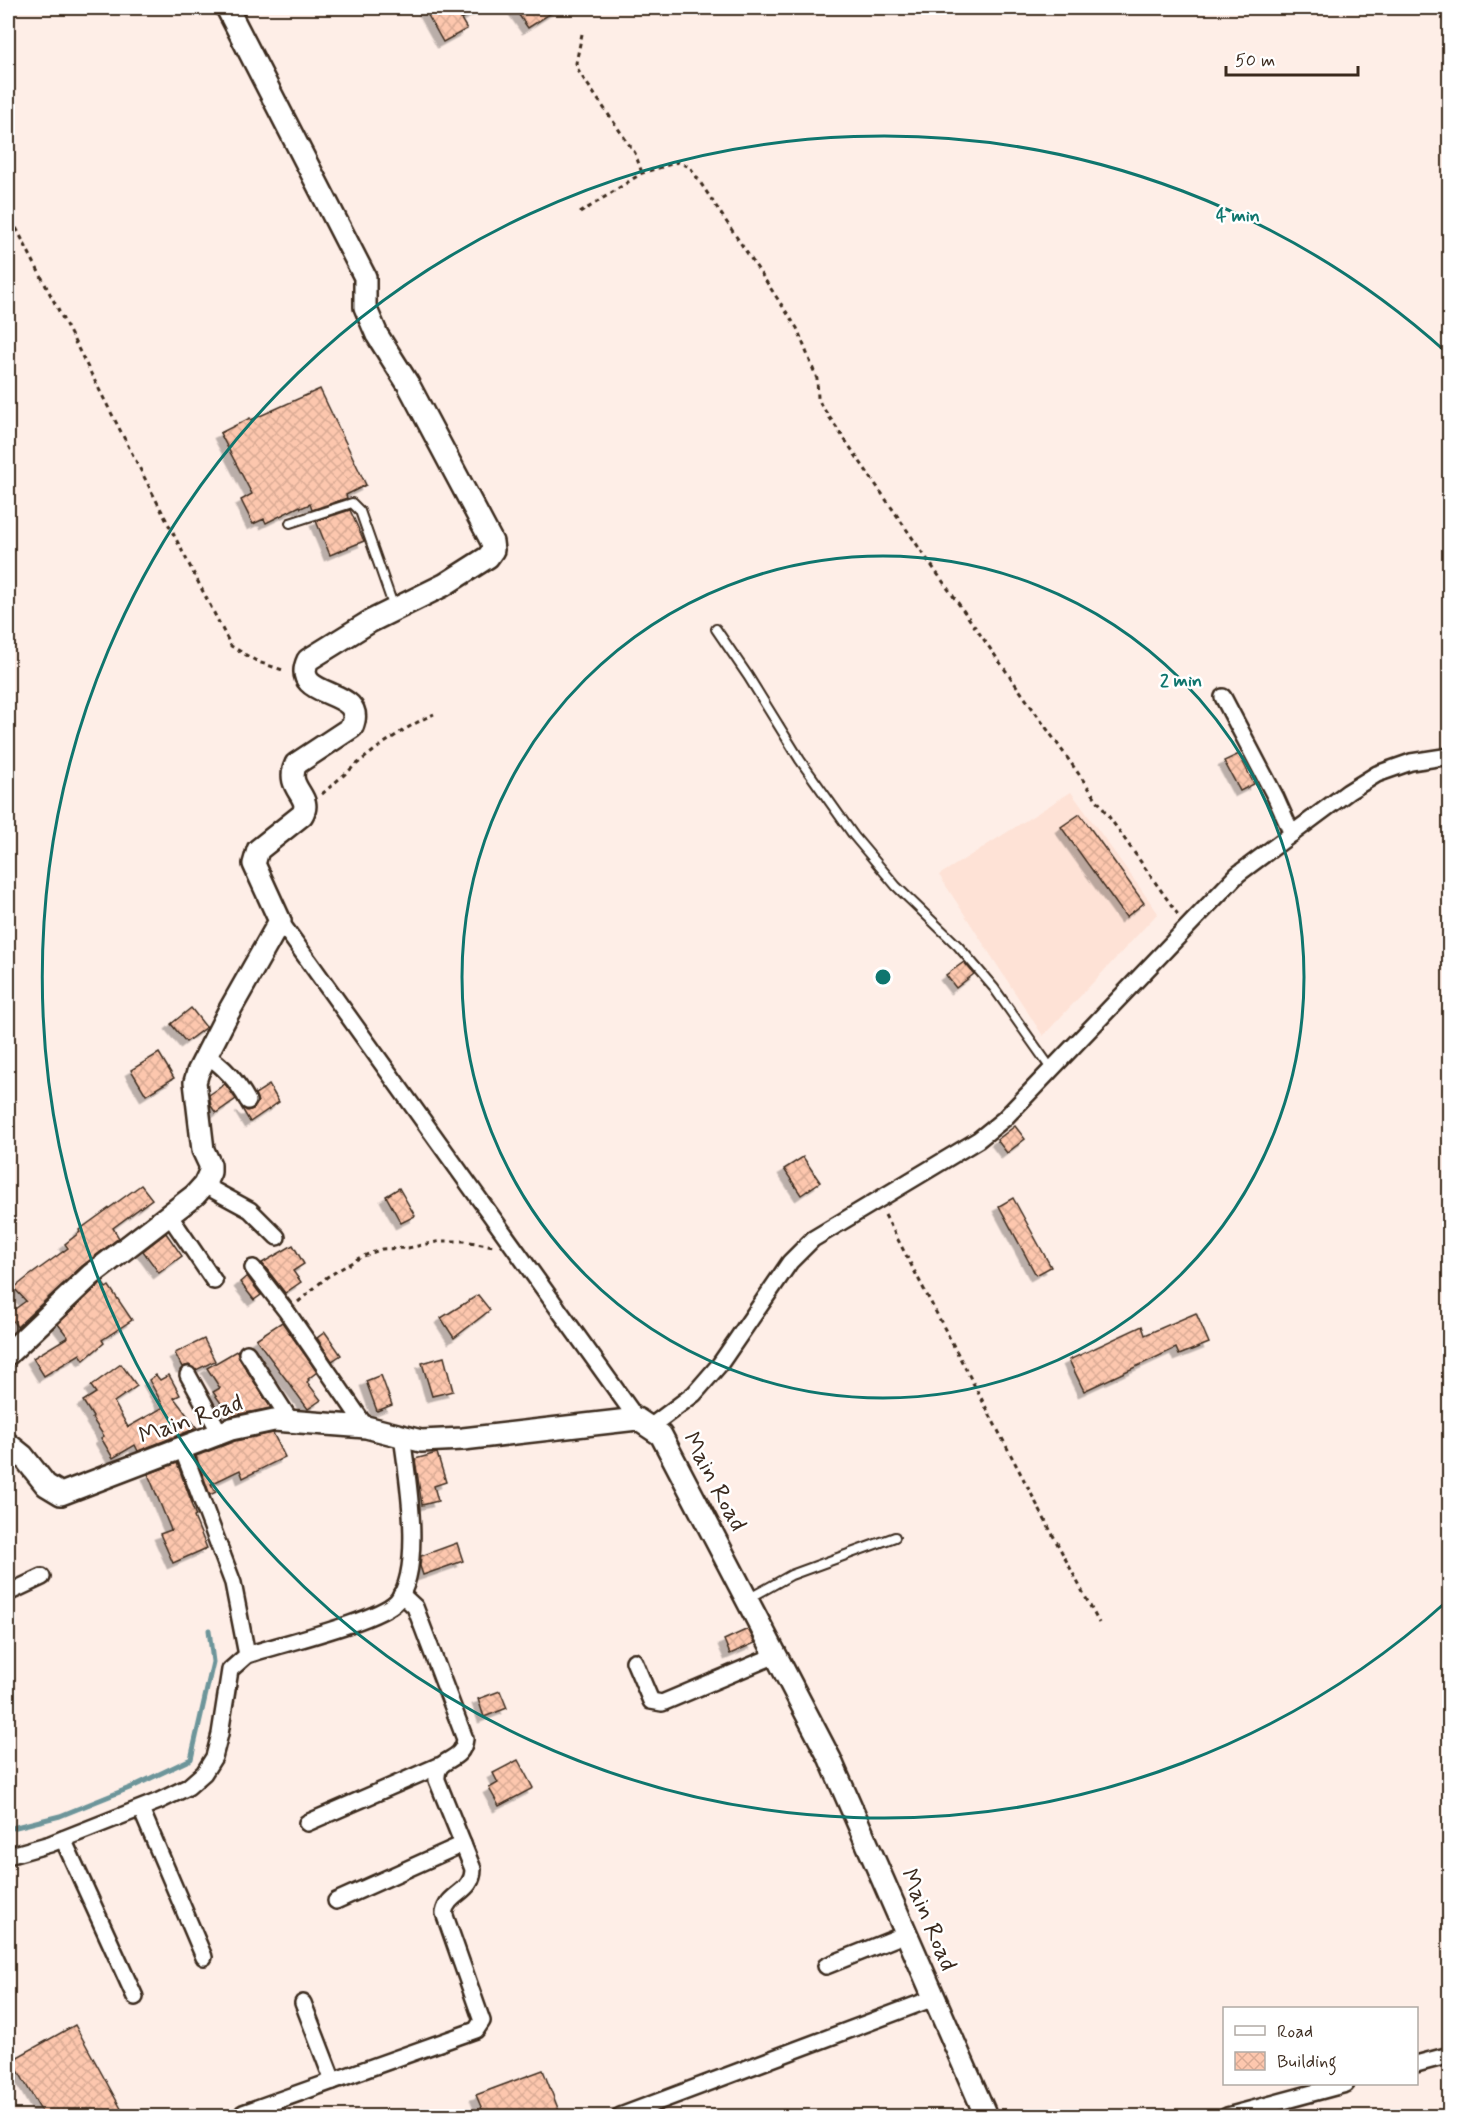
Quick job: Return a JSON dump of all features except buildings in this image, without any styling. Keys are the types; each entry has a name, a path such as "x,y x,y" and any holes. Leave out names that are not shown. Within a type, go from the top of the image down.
{"street":[{"path":"227,8 365,277 365,307 377,335 408,384 492,542 493,550 488,557 444,585 371,621 308,660 304,669 309,683 347,702 354,712 355,719 352,727 296,764 292,778 304,801 305,810 302,815 258,850 254,864 280,921 644,1423 694,1394 720,1364 790,1262 813,1239 978,1140 1004,1119 1238,874 1348,792 1377,774 1411,762 1449,756"},
{"path":"1223,697 1276,798 1292,834"},
{"path":"8,1354 91,1275 195,1196 204,1185 210,1172 210,1166 203,1150 195,1082 206,1055 280,921"},
{"path":"206,1055 228,1072 248,1101"},
{"path":"204,1185 250,1210 277,1237"},
{"path":"169,1215 214,1281"},
{"path":"253,1268 287,1312 366,1427"},
{"path":"247,1353 290,1420"},
{"path":"188,1375 220,1433"},
{"name":"Main Road","path":"8,1444 23,1456 46,1485 61,1494 231,1429 274,1420 366,1427 421,1441 644,1423 661,1435 830,1759 986,2116"},
{"path":"8,1856 63,1839 141,1809 188,1786 204,1773 214,1756 220,1734 230,1670 247,1655 356,1622 388,1609 405,1588 411,1562 411,1509 402,1436"},
{"path":"182,1448 233,1583 247,1655"},
{"path":"8,1593 42,1577"},
{"path":"307,1823 438,1766 454,1758 464,1748 465,1739 415,1607 401,1594"},
{"path":"634,1661 651,1701 662,1703 776,1655"},
{"path":"243,2113 476,2030 480,2026 482,2021 444,1913 450,1901 473,1879 473,1869 436,1780 438,1766"},
{"path":"141,1809 204,1957"},
{"path":"63,1839 135,1997"},
{"path":"336,1901 463,1844"},
{"path":"826,1966 906,1934"},
{"path":"620,2116 934,1998"},
{"path":"303,2003 333,2081"},
{"path":"1418,2063 1449,2055"},
{"path":"1227,2116 1342,2085"}],"lane":[{"path":"290,523 352,503 355,505 360,511 395,609"},
{"path":"716,629 800,760 854,836 896,886 958,946 994,988 1052,1070"},
{"path":"747,1599 791,1575 895,1537"}],"path":[{"path":"582,34 576,63 579,72 635,153 642,173"},
{"path":"579,213 642,173 678,162 690,167 797,328 817,380 818,398 821,405 1187,927"},
{"path":"8,212 231,646 258,663 305,677"},
{"path":"305,810 347,772 375,751 413,724 434,714"},
{"path":"877,1200 1099,1623"},
{"path":"287,1312 327,1276 361,1257 382,1249 408,1248 441,1241 464,1241 516,1249"}],"shaded area":[{"path":"1071,792 1158,913 1043,1036 939,875"}],"waterway":[{"path":"8,1829 60,1816 132,1787 191,1759 213,1662 209,1630"}]}
